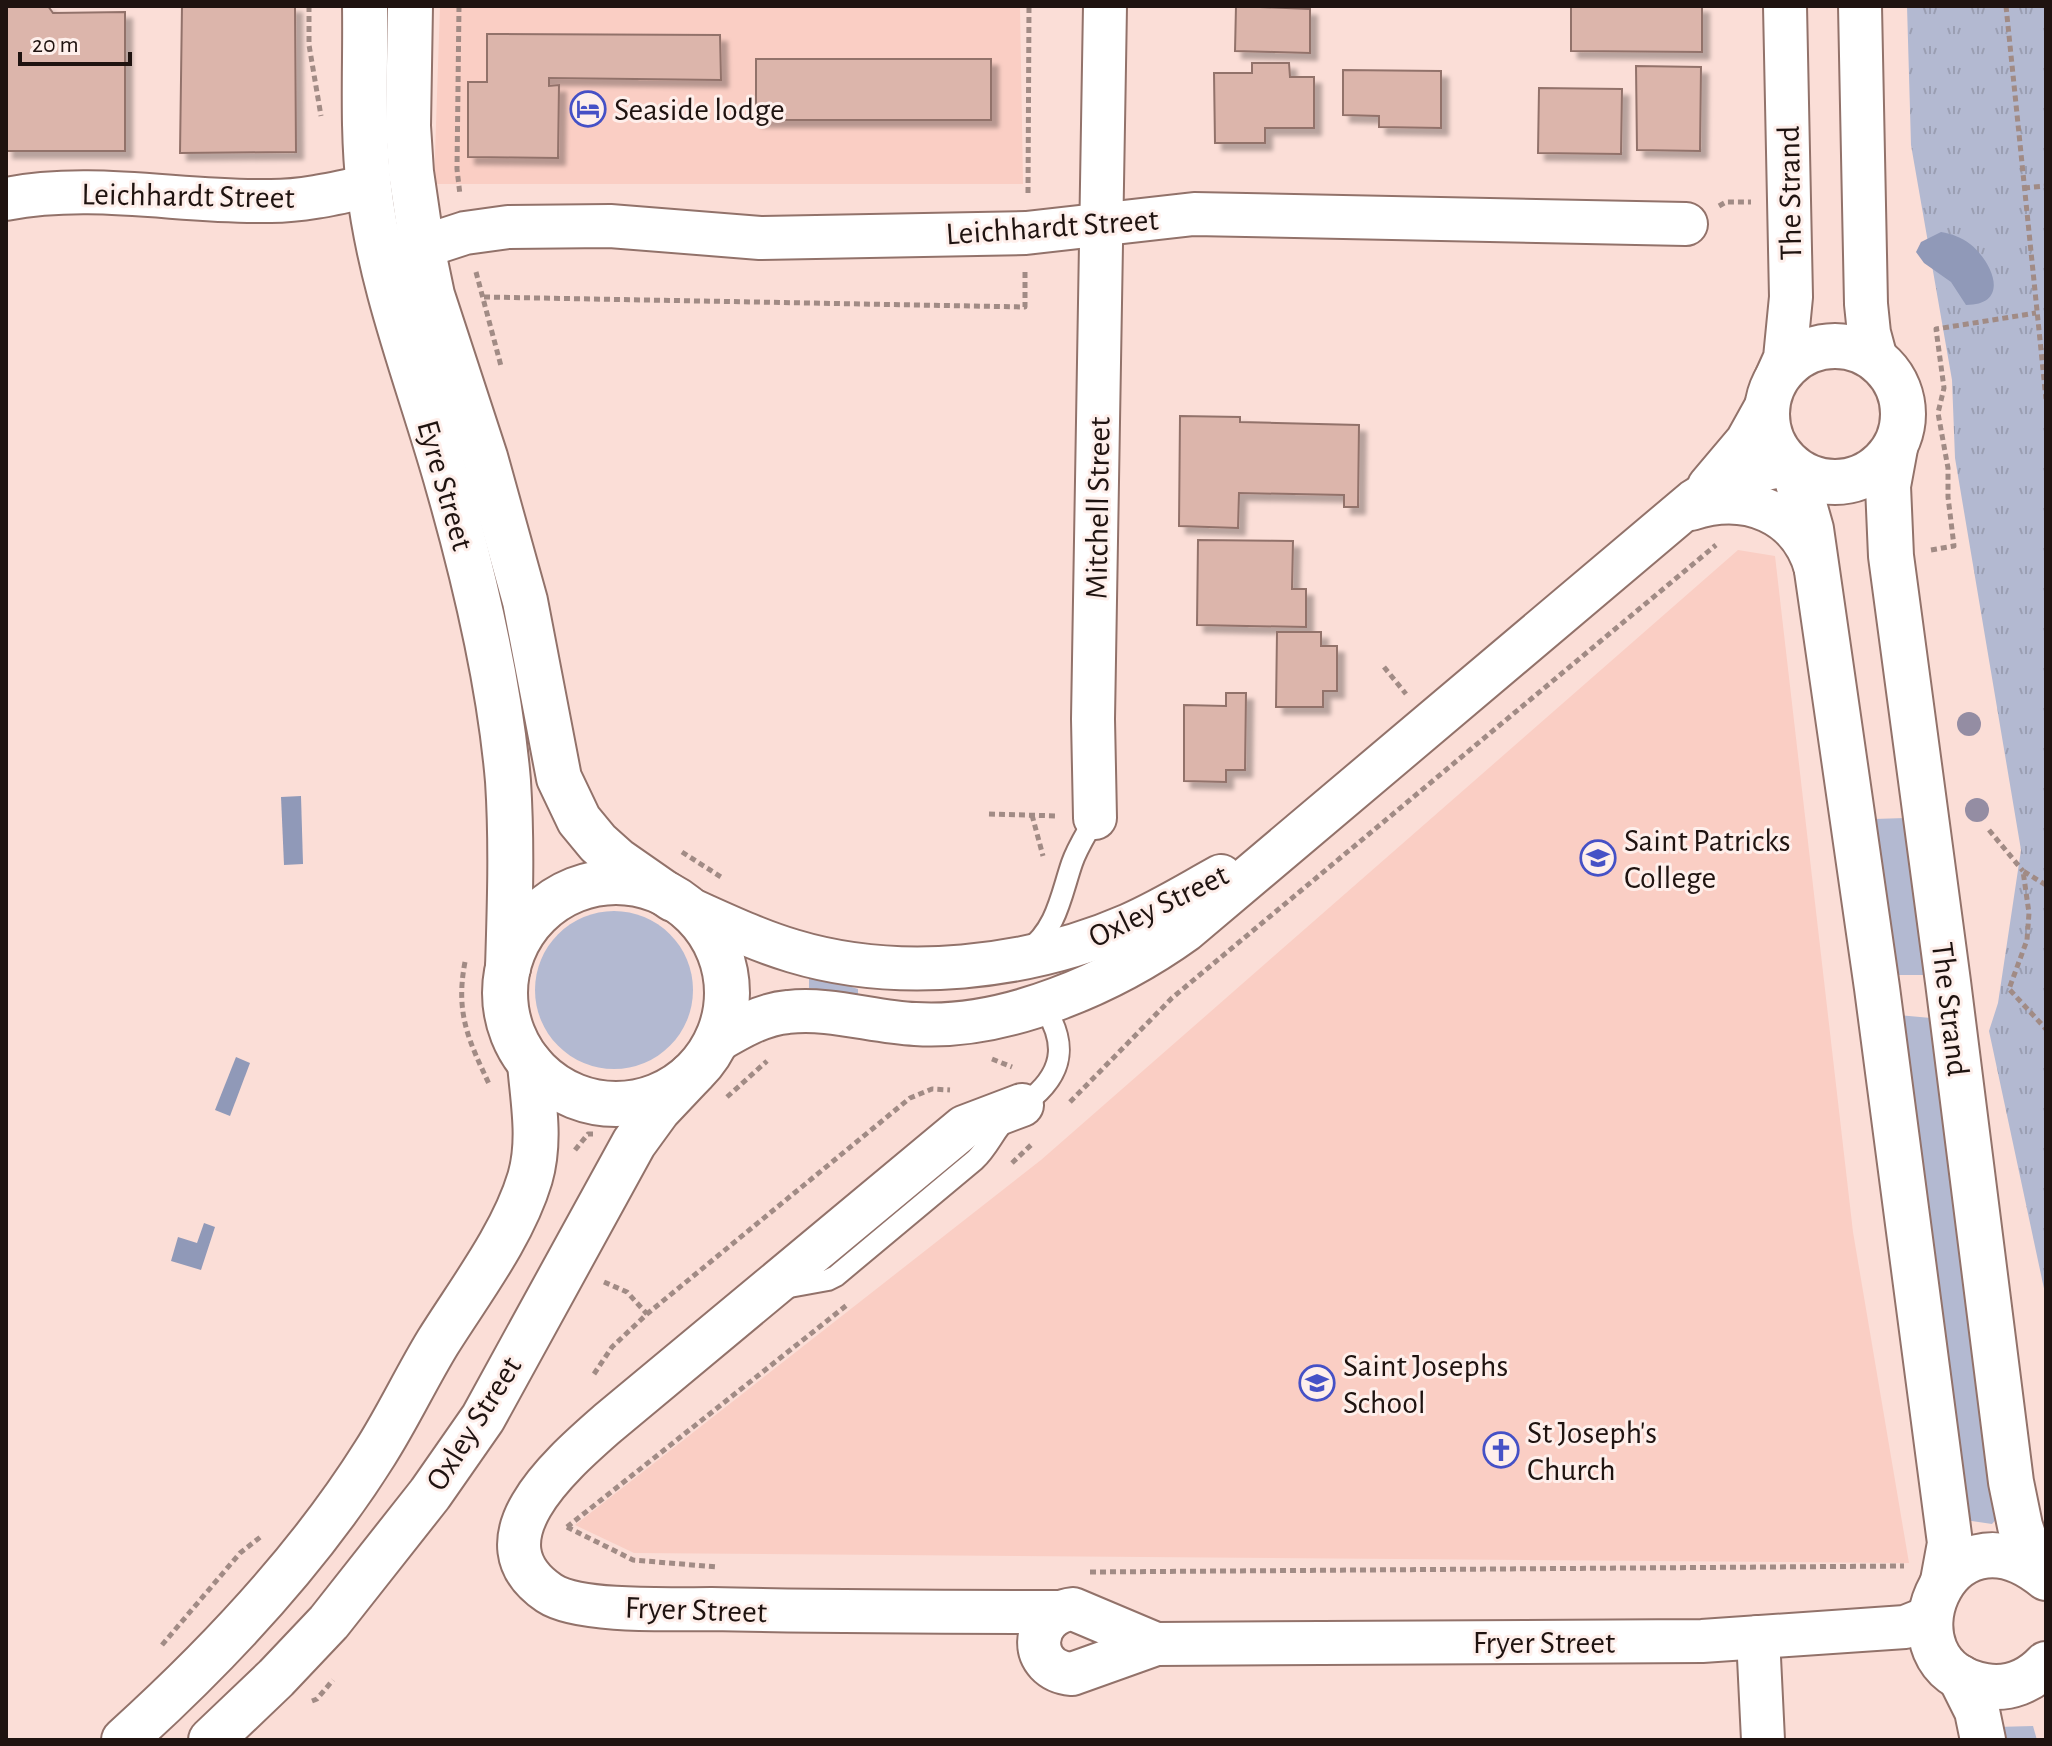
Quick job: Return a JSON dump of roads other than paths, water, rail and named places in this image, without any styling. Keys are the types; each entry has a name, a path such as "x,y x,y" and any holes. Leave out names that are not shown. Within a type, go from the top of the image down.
{"main road":[{"name":"Eyre Street","path":"365,6 369,186 390,300 448,484 488,656 508,781 511,866 508,968"},
{"name":"Eyre Street","path":"410,6 410,157 422,247 436,309 485,457 525,601 559,778 579,820 598,843 679,903"},
{"path":"1833,345 1855,349 1876,359 1890,373 1900,390 1904,410 1903,430 1895,448 1881,466 1861,478 1838,483 1815,480 1791,467 1770,438 1772,392 1791,361 1801,355 1833,345"},
{"name":"The Strand","path":"1895,448 1888,486 1891,556 2011,1482 2020,1526 2040,1573"},
{"path":"1791,467 1811,529 1877,988 1950,1543 1949,1557 1930,1588 1932,1638 1941,1659 1960,1677 1977,1685 1997,1688 2017,1684 2035,1675 2046,1664"},
{"path":"603,883 634,884 655,889 679,903 710,935 724,970 726,1007 709,1074 647,1100 621,1104 596,1102 560,1088 530,1063 519,1046 508,1018 505,987 508,968 514,948 538,913 573,890 603,883"},
{"name":"Oxley Street","path":"124,1740 185,1685 278,1584 376,1452 429,1357 510,1226 522,1200 531,1176 536,1148 530,1063"},
{"name":"Oxley Street","path":"211,1740 329,1622 430,1494 483,1418 634,1143 658,1110 709,1074"},
{"path":"1930,1588 1961,1565 1983,1557 2006,1555 2040,1573"},
{"path":"1960,1677 1977,1711 1983,1740"}],"street":[{"name":"The Strand","path":"1772,392 1785,358 1791,297 1785,6"},
{"path":"1860,6 1866,304 1876,359"},
{"name":"Mitchell Street","path":"1095,818 1093,719 1103,12"},
{"name":"Leichhardt Street","path":"6,199 59,192 272,201 328,195 369,186"},
{"name":"Leichhardt Street","path":"422,247 465,233 508,227 610,226 760,238 1026,233 1194,214 1686,224"},
{"name":"Oxley Street","path":"1688,507 1747,441 1772,392"},
{"name":"Oxley Street","path":"709,1074 754,1021 787,1012 931,1024 977,1019 1042,1004 1111,977 1162,948 1186,930 1688,507 1729,479 1760,469 1791,467"},
{"path":"1688,507 1725,502 1769,512 1788,523 1804,538 1816,571"},
{"name":"Oxley Street","path":"679,903 767,942 824,958 900,967 962,965 1062,949 1127,926 1299,833"},
{"path":"962,965 1005,976 1028,989 1042,1004"},
{"path":"767,1291 961,1109 1036,1108"},
{"name":"Fryer Street","path":"767,1291 608,1423 571,1457 532,1505 519,1535 524,1563 530,1575 551,1595 579,1603 671,1608 891,1613 1058,1612 1073,1609 1156,1644"},
{"name":"Fryer Street","path":"1058,1612 1044,1625 1038,1641 1043,1658 1059,1672 1080,1673 1156,1644 1702,1641 1905,1627 1930,1588"},
{"path":"1758,1637 1763,1740"}],"lane":[{"name":"Mitchell Street","path":"1005,960 1036,945 1054,919 1062,903 1072,862 1095,818"},
{"path":"767,1291 836,1276 981,1154 1006,1119 1036,1108 1059,1057 1060,1042 1056,1026 1042,1004"}],"place":[{"name":"Seaside lodge","path":"588,109"},
{"name":"Saint Patricks College","path":"1598,858"},
{"name":"Saint Josephs School","path":"1317,1383"},
{"name":"St Joseph's Church","path":"1501,1450"}]}
